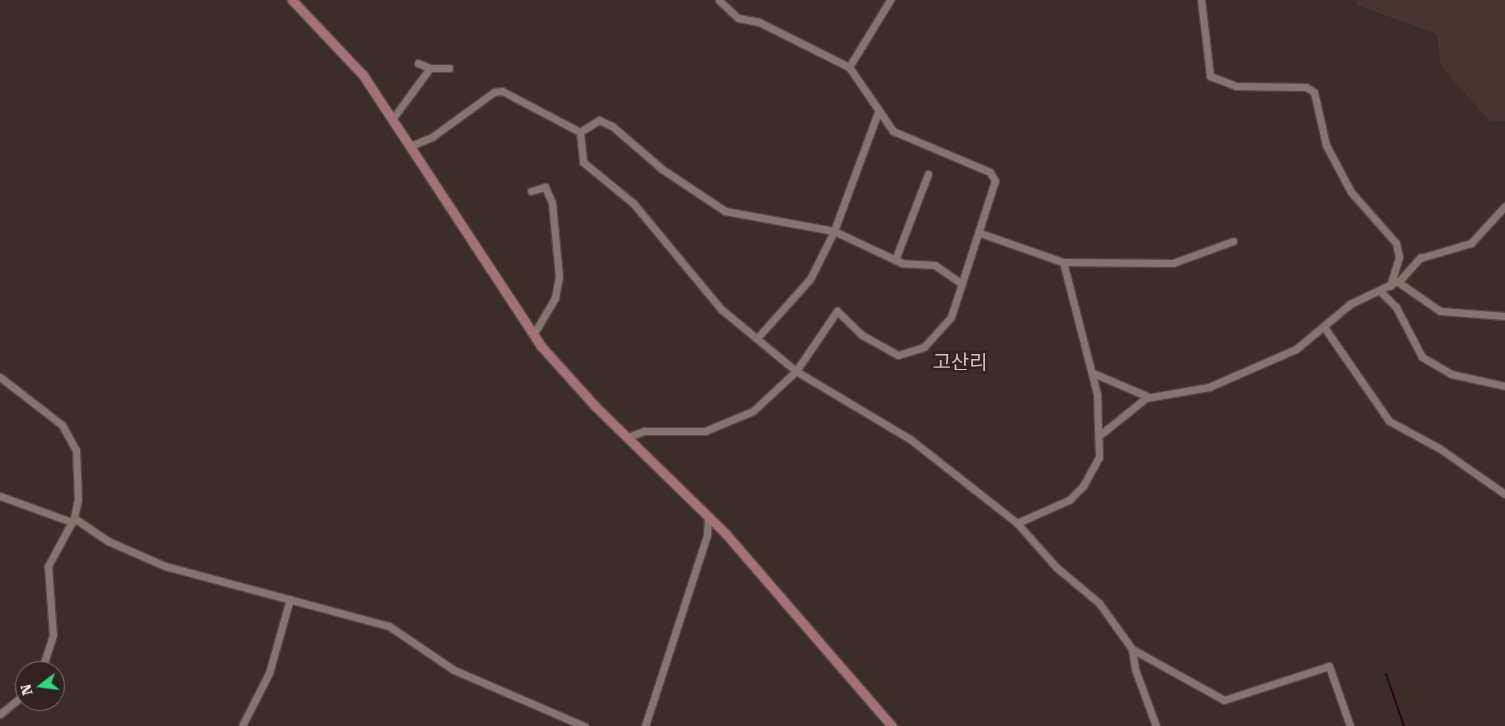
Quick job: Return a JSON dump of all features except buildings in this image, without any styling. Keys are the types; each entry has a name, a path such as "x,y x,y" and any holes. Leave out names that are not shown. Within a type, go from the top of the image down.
{"main road":[{"path":"292,0 348,57 394,118 410,146 532,335 628,437 708,516 892,726"}],"street":[{"path":"628,437 644,432 705,431 725,425 758,407 796,371 837,311 862,335 898,355 924,347 951,317 980,233 993,174 893,131 878,112 859,76 849,67 760,22 738,18 719,0"},
{"path":"849,67 890,0"},
{"path":"1201,0 1210,76 1231,85 1306,87 1314,92 1326,145 1351,192 1396,243 1399,257 1390,286"},
{"path":"418,63 430,68 449,68"},
{"path":"394,118 430,68"},
{"path":"410,146 432,137 494,92 502,91 580,132"},
{"path":"758,337 793,294 806,285 834,230 878,112"},
{"path":"580,132 599,120 612,126 662,169 725,211 834,230 895,260 935,265 962,284"},
{"path":"580,132 583,162 633,203 720,309 758,337 796,371 910,439 1017,523 1056,567 1099,603 1132,648 1224,700 1328,666 1350,726"},
{"path":"895,260 928,174"},
{"path":"531,190 545,187 552,203 559,277 555,298 532,335"},
{"path":"1093,374 1149,397 1196,392 1229,380 1296,349 1350,304 1398,282 1427,253 1471,243 1505,206"},
{"path":"980,233 1063,262 1173,263 1233,241"},
{"path":"1017,523 1049,513 1079,491 1098,457 1101,434 1093,374 1063,262"},
{"path":"1398,282 1440,310 1505,316"},
{"path":"1380,291 1396,307 1422,357 1451,374 1505,386"},
{"path":"1324,327 1389,421 1433,444 1505,494"},
{"path":"0,377 62,425 74,440 79,482 73,520 48,566 53,635 44,661"},
{"path":"1101,434 1149,397"},
{"path":"0,496 73,520 108,541 165,566 390,626 454,670 584,726"},
{"path":"645,726 707,535 708,516"},
{"path":"242,726 269,673 290,599"},
{"path":"1132,648 1135,669 1156,726"},
{"path":"0,714 15,702"}],"shaded area":[{"path":"1356,0 1505,0 1505,121 1490,121 1441,67 1437,34 1357,5"}],"waterway":[{"path":"1386,674 1404,726"}],"district":[{"name":"고산리","path":"960,362"}]}
